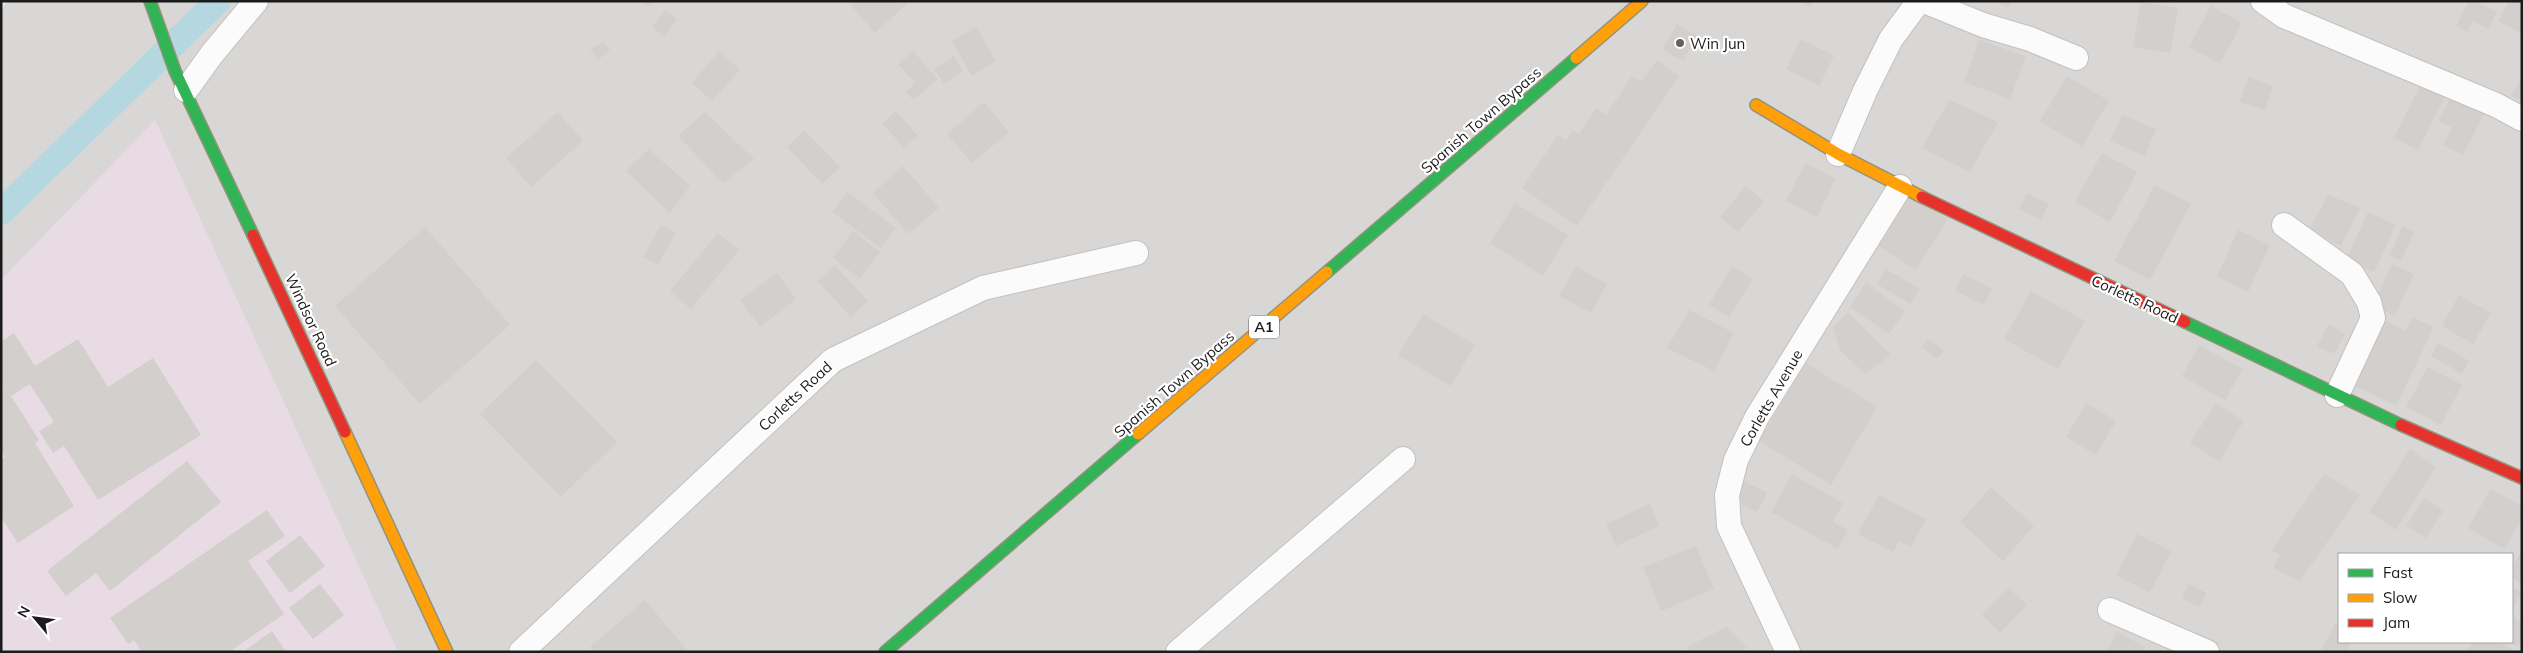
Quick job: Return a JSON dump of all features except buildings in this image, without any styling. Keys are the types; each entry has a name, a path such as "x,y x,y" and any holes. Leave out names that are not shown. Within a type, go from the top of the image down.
{"main road":[{"name":"Windsor Road","path":"150,1 181,80 447,652"},
{"name":"Spanish Town Bypass","path":"885,652 1642,1"},
{"name":"Corletts Road","path":"1756,105 1838,154 1900,187 2437,442 2522,478"}],"street":[{"path":"181,80 212,54 256,1"},
{"path":"1838,154 1891,39 1919,1"},
{"path":"1924,1 1982,25 2030,38 2076,58"},
{"path":"2263,1 2284,16 2496,104 2522,119"},
{"name":"Corletts Avenue","path":"1788,652 1730,526 1727,495 1736,460 1757,417 1900,187"},
{"path":"2284,225 2352,274 2369,302 2373,318 2337,395"},
{"name":"Corletts Road","path":"520,652 833,360 983,288 1136,253"},
{"path":"1178,652 1402,459"},
{"path":"2110,610 2208,652"}],"shaded area":[{"path":"8,1 2522,1 2522,652 1,652 1,10"},
{"path":"155,120 398,652 1,652 1,280"}],"waterway":[{"path":"1,212 218,1"}],"traffic: fast":[{"path":"150,1 175,71 253,235"},
{"path":"1327,272 1576,58"},
{"path":"2185,322 2401,425"},
{"path":"885,652 1138,434"}],"traffic: slow":[{"path":"1576,58 1642,1"},
{"path":"1756,105 1838,154 1922,197"},
{"path":"1138,434 1327,272"},
{"path":"345,432 447,652"}],"traffic: jam":[{"path":"1922,197 2185,322"},
{"path":"253,235 345,432"},
{"path":"2401,425 2522,478"}],"place":[{"name":"Win Jun","path":"1680,43"}]}
